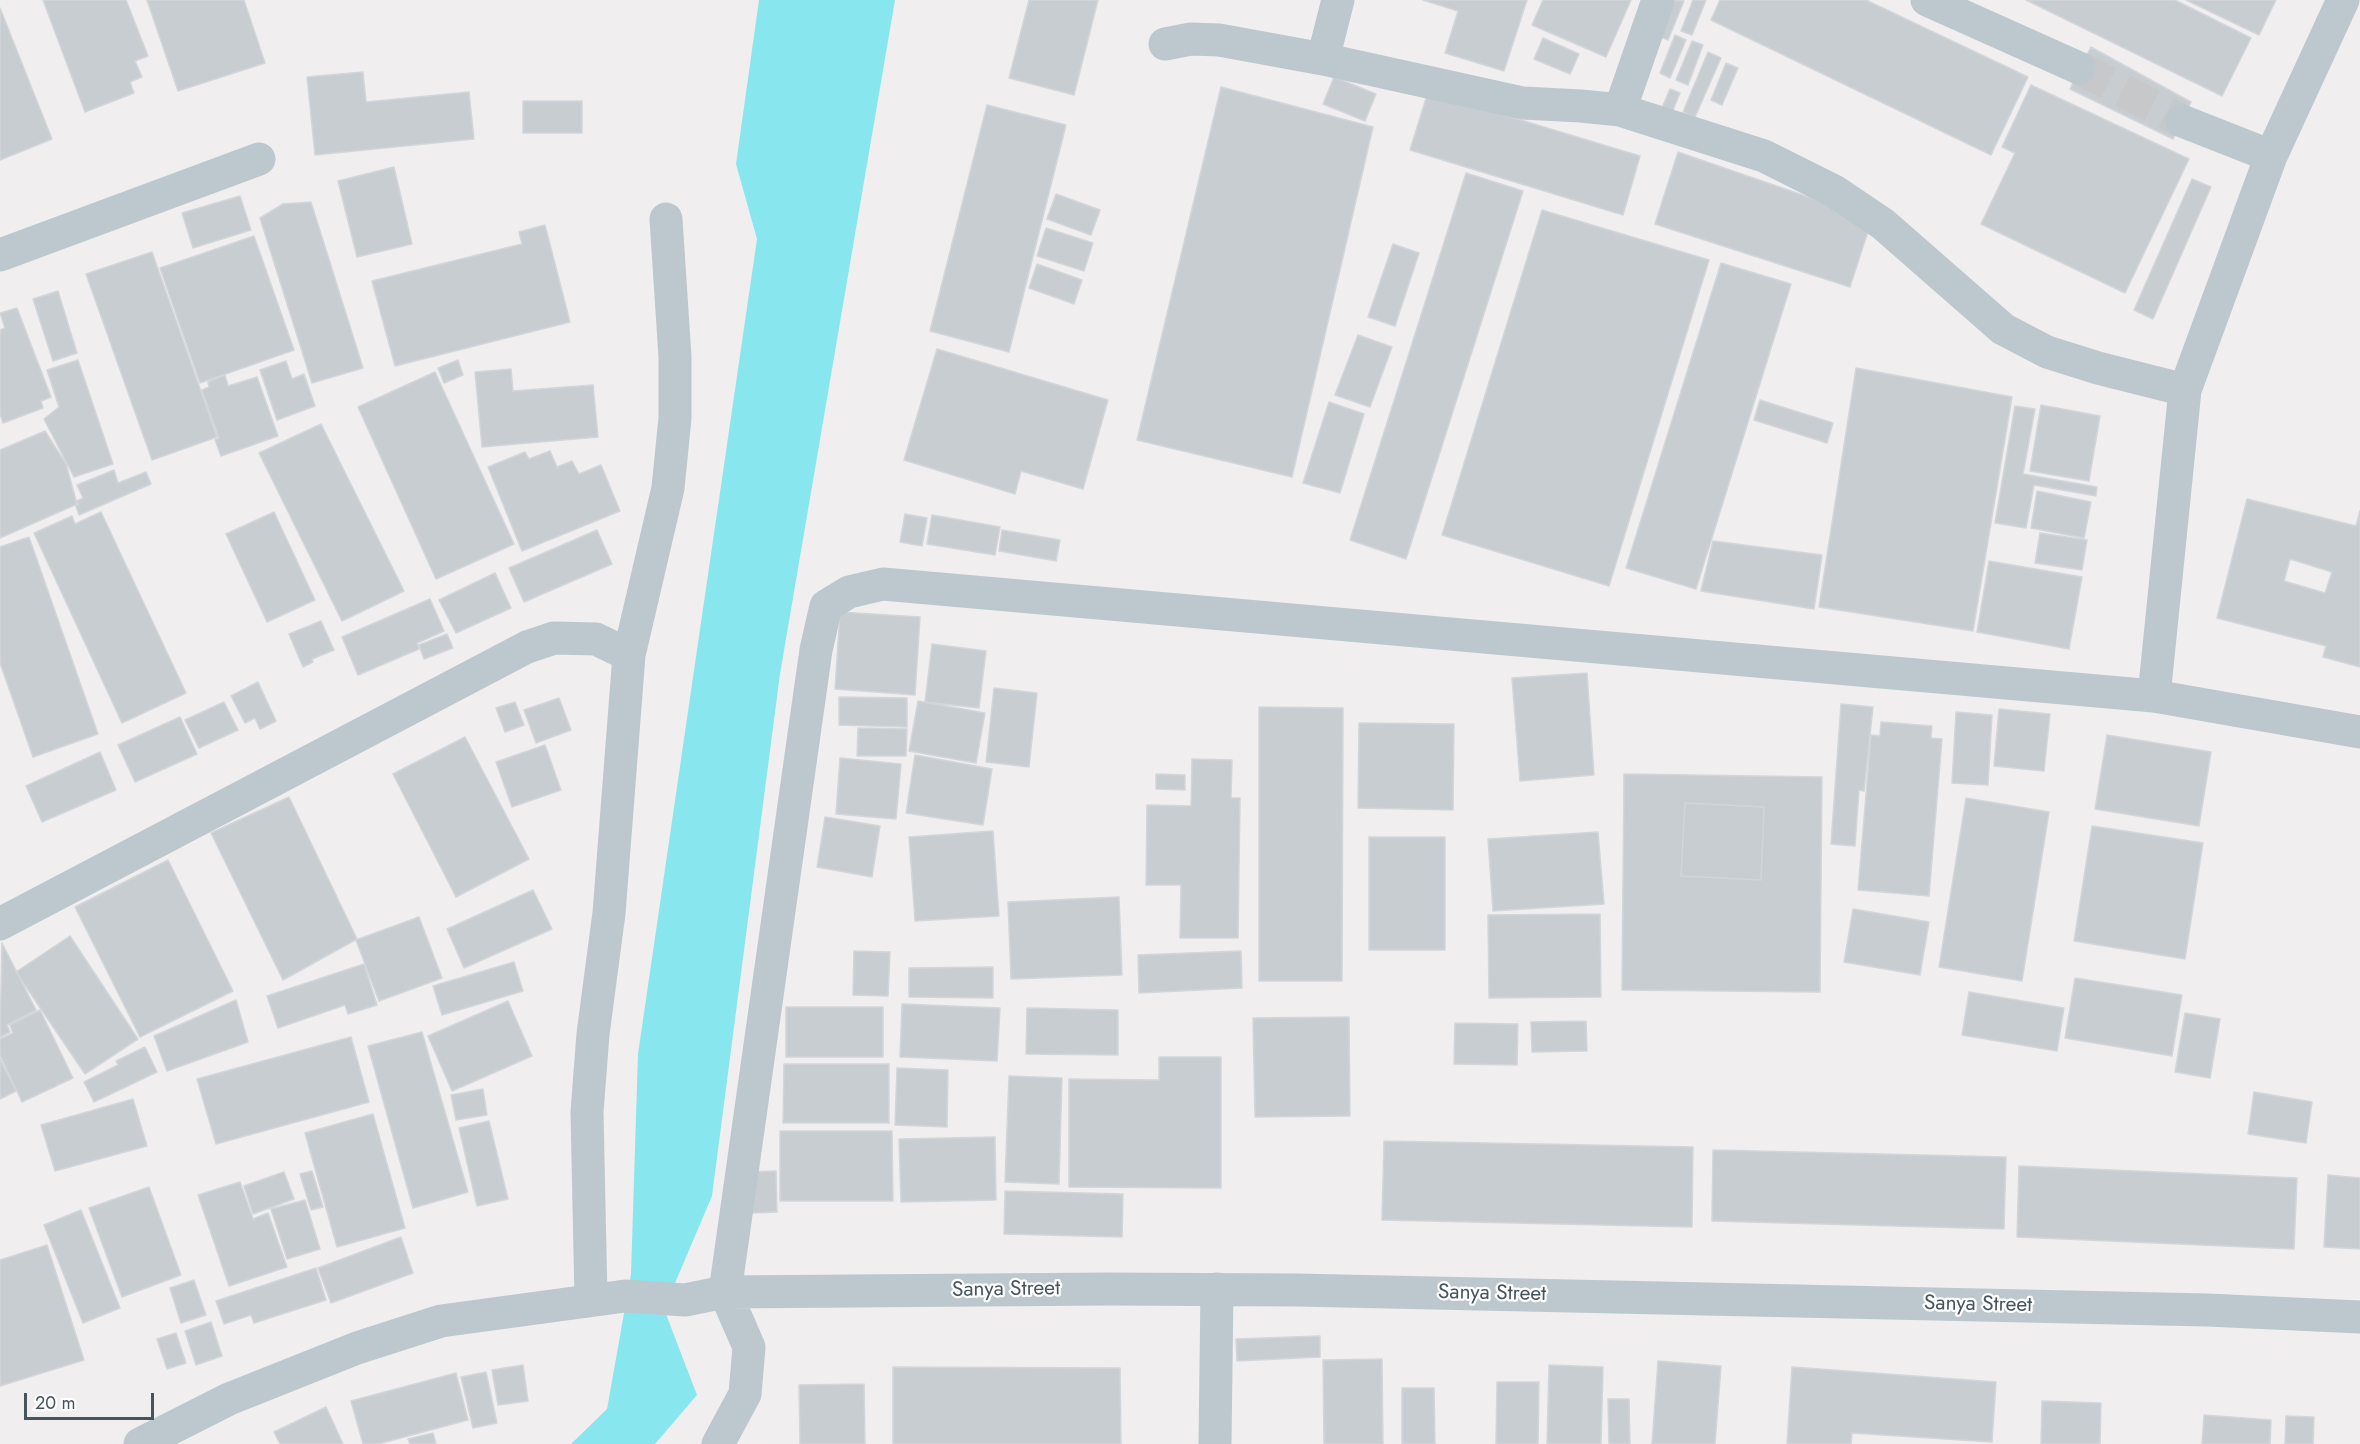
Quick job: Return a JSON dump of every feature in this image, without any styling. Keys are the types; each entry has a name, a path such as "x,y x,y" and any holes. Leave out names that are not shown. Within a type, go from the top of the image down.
{"street":[{"path":"1323,59 1338,0"},
{"path":"1620,110 1659,0"},
{"path":"1927,0 2079,68"},
{"path":"2154,696 2185,390 2271,156 2343,0"},
{"path":"1166,44 1191,39 1219,40 1323,59 1522,103 1581,105 1620,110 1764,156 1834,191 1883,224 2003,329 2047,352 2098,368 2185,390"},
{"path":"2182,121 2271,156"},
{"path":"0,255 259,159"},
{"path":"591,1299 586,1112 593,1034 609,913 629,655 668,488 675,418 675,357 666,219"},
{"path":"718,1444 745,1394 749,1347 725,1292 816,650 826,606 849,592 883,584 2154,696 2360,732"},
{"path":"0,924 526,647 554,638 596,639 629,655"},
{"path":"1215,1444 1217,1290"},
{"name":"Sanya Street","path":"140,1444 229,1399 357,1348 431,1324 591,1299 625,1296 685,1300 725,1292 1217,1290 1494,1293 2207,1310 2360,1317"}],"water":[{"path":"759,0 895,0 780,674 712,1196 664,1309 697,1395 655,1444 571,1444 607,1409 631,1274 638,1054 757,239 736,164"}],"building":[{"path":"43,0 126,0 148,56 135,61 142,77 130,82 134,93 85,112"},
{"path":"147,0 244,0 265,63 178,91"},
{"path":"1029,0 1098,0 1074,95 1009,78"},
{"path":"1423,0 1527,0 1504,71 1445,53 1458,11"},
{"path":"1543,0 1631,0 1606,57 1532,25"},
{"path":"1672,0 1684,1 1668,40 1658,36"},
{"path":"1693,0 1706,0 1692,35 1681,31"},
{"path":"1720,0 1866,0 2028,77 1991,155 1711,20"},
{"path":"2026,0 2175,0 2251,38 2222,96"},
{"path":"2186,0 2276,0 2259,35"},
{"path":"0,8 52,139 0,160"},
{"path":"1675,35 1686,40 1670,78 1660,73"},
{"path":"1543,38 1579,54 1570,74 1534,59"},
{"path":"1692,41 1703,45 1688,85 1676,80"},
{"path":"2091,47 2191,102 2173,139 2070,89"},
{"path":"1708,52 1721,58 1695,117 1683,112"},
{"path":"1726,63 1738,68 1722,105 1711,100"},
{"path":"363,72 366,102 469,92 474,139 315,155 307,77"},
{"path":"1334,77 1376,94 1365,121 1323,104"},
{"path":"2031,85 2189,159 2125,293 1981,224 2015,153 2002,147"},
{"path":"1221,87 1373,127 1292,477 1137,440"},
{"path":"1670,89 1680,93 1671,115 1661,110"},
{"path":"1428,92 1640,156 1623,215 1410,150"},
{"path":"523,101 582,101 582,133 523,133"},
{"path":"987,105 1066,125 1009,352 930,331"},
{"path":"1678,152 1872,219 1850,287 1655,224"},
{"path":"394,167 412,244 357,257 338,181"},
{"path":"1466,173 1523,191 1406,559 1350,540"},
{"path":"2192,179 2211,187 2153,319 2134,310"},
{"path":"1056,194 1100,210 1091,235 1047,219"},
{"path":"240,196 251,230 193,248 182,213"},
{"path":"311,202 363,368 312,383 260,218 283,204"},
{"path":"1542,210 1709,260 1609,586 1442,535"},
{"path":"545,225 570,322 395,366 372,281 522,244 519,232"},
{"path":"1046,228 1093,243 1084,271 1037,256"},
{"path":"254,236 294,350 200,383 160,268"},
{"path":"1393,244 1419,253 1395,326 1368,317"},
{"path":"152,252 217,437 152,460 86,274"},
{"path":"1721,263 1791,284 1696,589 1626,568"},
{"path":"1037,264 1082,280 1074,304 1029,288"},
{"path":"58,291 77,353 53,361 33,299"},
{"path":"17,308 51,397 41,401 43,408 3,423 0,414 0,330 5,328 0,313"},
{"path":"1358,335 1392,347 1370,407 1335,395"},
{"path":"937,349 1108,400 1083,489 1021,471 1015,494 904,460"},
{"path":"78,360 113,464 74,477 44,419 59,407 47,370"},
{"path":"458,360 463,375 444,383 438,368"},
{"path":"286,361 292,379 304,374 315,406 277,420 260,370"},
{"path":"1856,368 2012,397 1973,631 1819,607"},
{"path":"511,369 513,391 593,385 598,437 482,447 475,372"},
{"path":"435,372 514,544 436,579 358,407"},
{"path":"225,375 228,386 257,377 278,436 221,456 215,440 219,438 202,390 209,387 208,382"},
{"path":"1760,400 1833,423 1827,443 1754,420"},
{"path":"1329,402 1364,414 1340,493 1303,483"},
{"path":"2041,405 2100,416 2089,481 2030,471"},
{"path":"2015,406 2035,409 2023,474 2097,487 2096,496 2034,485 2026,528 1995,523"},
{"path":"321,424 404,591 342,621 259,453"},
{"path":"45,431 66,464 77,504 0,538 0,450"},
{"path":"550,451 557,467 572,461 579,474 601,465 620,511 522,551 488,467 525,452 529,459"},
{"path":"114,470 118,483 146,472 151,484 79,515 77,501 83,498 77,485"},
{"path":"2037,491 2091,502 2084,538 2031,528"},
{"path":"2247,499 2356,526 2360,511 2360,667 2323,657 2326,646 2217,618","holes":["2290,559 2332,572 2325,593 2284,581"]},
{"path":"101,512 186,693 122,723 34,533 72,516 75,524"},
{"path":"274,512 315,600 267,622 226,534"},
{"path":"905,514 927,518 922,546 900,542"},
{"path":"932,515 1000,527 995,555 927,544"},
{"path":"597,530 612,564 524,602 509,568"},
{"path":"1002,530 1060,540 1056,561 999,551"},
{"path":"2040,533 2087,540 2082,570 2035,563"},
{"path":"29,537 98,734 33,757 0,663 0,547"},
{"path":"1713,541 1822,555 1814,609 1701,591"},
{"path":"1989,561 2082,577 2069,649 1977,632"},
{"path":"495,573 511,608 456,633 439,600"},
{"path":"430,599 444,631 417,643 419,649 358,675 342,637"},
{"path":"840,612 920,617 915,695 835,689"},
{"path":"321,621 334,650 312,659 313,662 303,667 289,634"},
{"path":"447,634 453,648 424,659 419,645"},
{"path":"932,644 986,651 979,708 925,702"},
{"path":"1587,673 1594,775 1520,781 1512,678"},
{"path":"258,682 276,721 260,729 255,718 245,723 231,696"},
{"path":"994,688 1037,693 1029,767 986,762"},
{"path":"839,697 907,698 907,727 839,725"},
{"path":"559,698 571,730 536,743 524,710"},
{"path":"918,701 985,713 976,763 909,751"},
{"path":"224,702 238,730 199,748 185,720"},
{"path":"515,702 524,725 505,732 496,708"},
{"path":"1841,704 1873,707 1864,791 1859,790 1855,846 1831,844"},
{"path":"1259,707 1343,708 1342,981 1259,981"},
{"path":"1999,709 2050,714 2044,771 1994,766"},
{"path":"1956,712 1992,715 1988,785 1952,783"},
{"path":"180,717 197,754 135,782 118,745"},
{"path":"1881,722 1932,726 1931,738 1942,739 1929,896 1858,890 1871,735 1880,736"},
{"path":"1359,723 1454,724 1453,810 1358,808"},
{"path":"858,728 907,729 906,756 857,756"},
{"path":"2107,735 2211,752 2199,826 2095,809"},
{"path":"465,737 529,859 456,897 393,774"},
{"path":"545,745 561,790 512,807 496,762"},
{"path":"100,752 116,790 42,822 26,786"},
{"path":"915,755 992,769 983,825 906,813"},
{"path":"840,758 901,764 896,819 836,814"},
{"path":"1192,759 1232,760 1231,798 1240,798 1238,938 1180,938 1181,885 1146,885 1147,805 1191,806"},
{"path":"1156,774 1185,775 1185,790 1156,789"},
{"path":"1624,774 1822,777 1820,992 1622,990","holes":["1685,803 1764,807 1761,880 1681,876"]},
{"path":"289,797 357,939 283,980 211,833"},
{"path":"1966,798 2049,812 2022,981 1939,967"},
{"path":"1685,803 1764,807 1761,880 1681,876"},
{"path":"825,817 880,826 872,877 817,867"},
{"path":"2092,826 2203,843 2185,959 2074,941"},
{"path":"993,831 999,916 915,921 909,837"},
{"path":"1598,832 1604,904 1493,911 1488,839"},
{"path":"1369,837 1445,837 1445,950 1369,950"},
{"path":"168,860 233,991 140,1037 75,907"},
{"path":"533,890 552,929 464,968 447,929"},
{"path":"1119,897 1122,975 1011,979 1008,902"},
{"path":"1853,909 1929,922 1920,975 1844,962"},
{"path":"1600,914 1601,997 1489,998 1488,915"},
{"path":"419,917 442,978 379,1001 356,940"},
{"path":"70,936 138,1039 85,1074 16,972"},
{"path":"2,943 36,1010 7,1025 10,1032 0,1037"},
{"path":"854,951 890,952 888,996 853,995"},
{"path":"1241,951 1242,988 1139,993 1138,955"},
{"path":"514,962 523,991 442,1015 433,986"},
{"path":"364,964 377,1005 348,1014 345,1005 278,1028 267,996"},
{"path":"993,967 993,998 909,997 909,968"},
{"path":"2075,978 2182,995 2172,1056 2065,1038"},
{"path":"1969,992 2064,1008 2057,1051 1962,1035"},
{"path":"236,1000 248,1042 167,1071 154,1036"},
{"path":"508,1001 532,1056 452,1091 428,1036"},
{"path":"902,1004 1000,1008 997,1061 900,1057"},
{"path":"786,1007 883,1007 883,1057 786,1057"},
{"path":"1027,1008 1118,1010 1118,1055 1026,1054"},
{"path":"40,1010 73,1078 22,1102 0,1055 0,1039 13,1033 10,1025"},
{"path":"2185,1013 2220,1019 2210,1078 2175,1072"},
{"path":"1349,1017 1350,1116 1255,1117 1253,1018"},
{"path":"1586,1021 1587,1051 1532,1052 1531,1022"},
{"path":"1455,1023 1518,1024 1517,1065 1454,1064"},
{"path":"422,1032 468,1192 413,1208 368,1046"},
{"path":"351,1037 369,1102 216,1144 197,1079"},
{"path":"145,1047 157,1072 94,1102 84,1082 118,1065 116,1061"},
{"path":"1159,1057 1221,1057 1221,1188 1069,1187 1069,1079 1159,1080"},
{"path":"0,1059 16,1091 0,1099"},
{"path":"784,1064 889,1064 889,1123 783,1123"},
{"path":"897,1068 948,1070 947,1127 895,1125"},
{"path":"1009,1076 1062,1078 1059,1184 1005,1182"},
{"path":"483,1089 487,1115 456,1120 451,1095"},
{"path":"2254,1092 2312,1102 2306,1143 2248,1134"},
{"path":"133,1099 147,1146 55,1171 41,1125"},
{"path":"373,1114 405,1228 337,1247 305,1133"},
{"path":"489,1121 508,1199 477,1206 459,1128"},
{"path":"780,1131 892,1131 893,1201 780,1201"},
{"path":"995,1137 996,1200 901,1202 899,1139"},
{"path":"1384,1141 1693,1147 1692,1227 1382,1220"},
{"path":"1713,1150 2006,1157 2004,1229 1712,1221"},
{"path":"2019,1166 2297,1178 2294,1249 2017,1237"},
{"path":"312,1171 323,1207 311,1210 300,1174"},
{"path":"776,1171 777,1212 752,1213 750,1172"},
{"path":"284,1172 294,1199 253,1214 244,1186"},
{"path":"2328,1175 2360,1178 2360,1249 2324,1247"},
{"path":"240,1182 253,1219 268,1213 287,1267 229,1286 198,1195"},
{"path":"149,1187 181,1275 122,1297 89,1208"},
{"path":"1005,1191 1123,1194 1122,1237 1004,1234"},
{"path":"305,1200 320,1249 287,1259 271,1209"},
{"path":"81,1210 120,1308 83,1323 44,1225"},
{"path":"401,1237 413,1273 331,1303 318,1268"},
{"path":"47,1245 84,1360 0,1386 0,1260"},
{"path":"316,1268 326,1300 254,1323 251,1315 224,1324 216,1301"},
{"path":"194,1280 206,1315 181,1323 170,1288"},
{"path":"211,1322 222,1356 196,1365 185,1331"},
{"path":"176,1333 186,1363 167,1369 157,1339"},
{"path":"1320,1336 1320,1357 1237,1361 1236,1339"},
{"path":"1382,1359 1383,1444 1324,1444 1323,1360"},
{"path":"1658,1361 1721,1366 1715,1444 1652,1444"},
{"path":"523,1365 528,1401 498,1405 492,1370"},
{"path":"1549,1365 1603,1367 1601,1444 1547,1444"},
{"path":"893,1367 1120,1368 1121,1444 893,1444"},
{"path":"1792,1367 1996,1382 1992,1442 1852,1433 1851,1444 1787,1444"},
{"path":"486,1372 497,1423 473,1428 461,1377"},
{"path":"456,1373 468,1420 378,1444 363,1444 351,1401"},
{"path":"1497,1382 1539,1382 1538,1444 1496,1444"},
{"path":"864,1384 865,1444 800,1444 799,1385"},
{"path":"1402,1388 1434,1388 1435,1444 1402,1444"},
{"path":"1608,1399 1629,1399 1630,1444 1609,1444"},
{"path":"2042,1401 2101,1403 2100,1444 2041,1444"},
{"path":"326,1407 343,1444 280,1444 274,1432"},
{"path":"2204,1415 2271,1420 2270,1444 2202,1444"},
{"path":"2286,1416 2314,1417 2313,1444 2285,1444"},
{"path":"433,1433 436,1444 410,1444 408,1439"}],"tunnel":[{"path":"2079,68 2182,121"}]}
